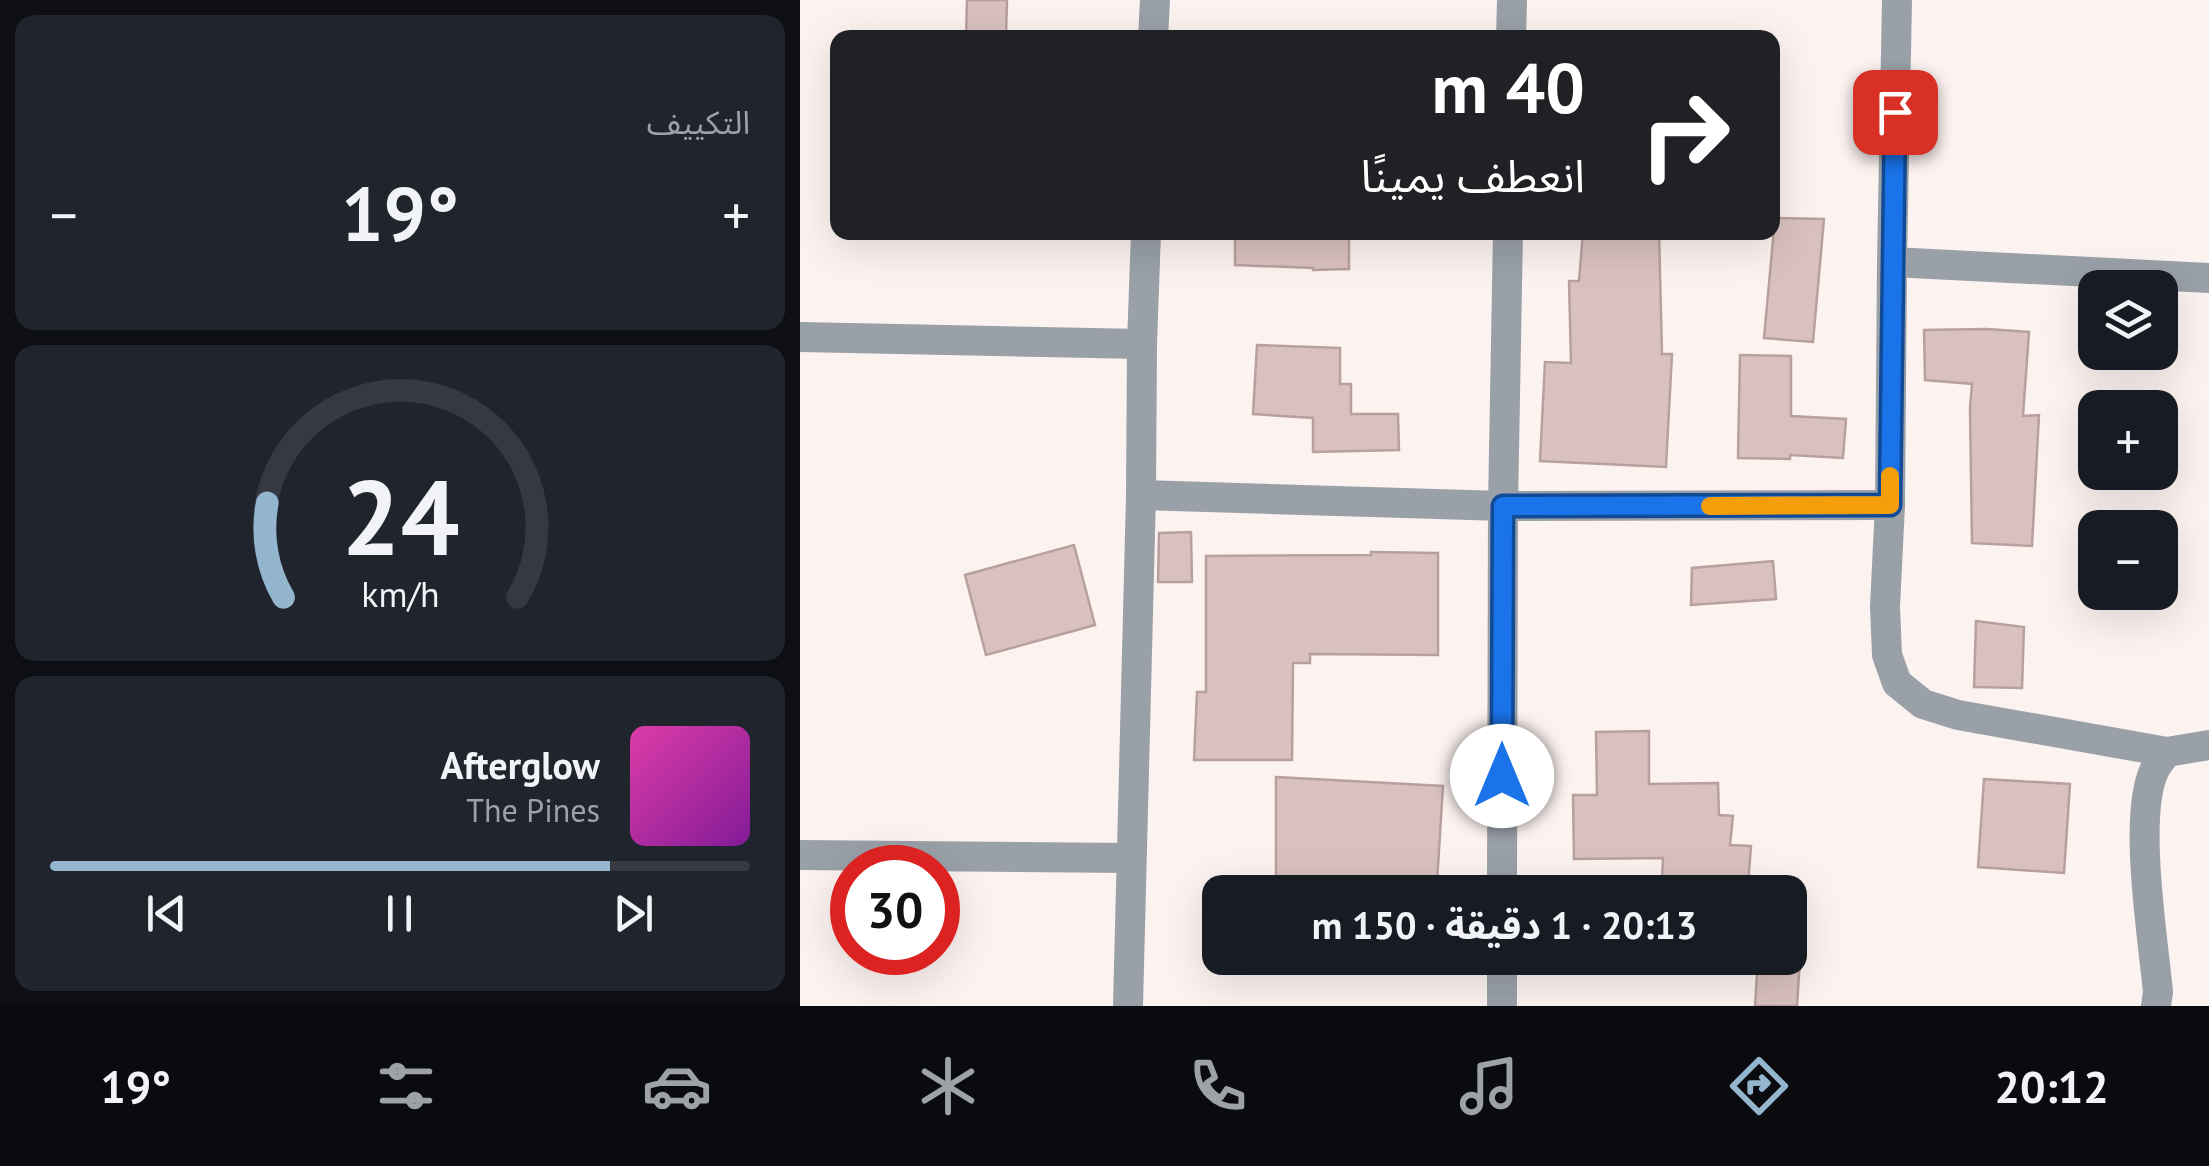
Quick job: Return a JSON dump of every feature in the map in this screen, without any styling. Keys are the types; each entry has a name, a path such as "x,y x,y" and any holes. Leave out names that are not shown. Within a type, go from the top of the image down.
{"street":[{"path":"1154,30 1155,0"},
{"path":"1511,30 1512,0"},
{"path":"1897,0 1885,606 1887,656 1897,683 1923,704 1958,714 2168,752 2209,745"},
{"path":"1128,1006 1146,240"},
{"path":"1502,875 1508,240"},
{"path":"1892,262 2209,278"},
{"path":"800,337 1142,344"},
{"path":"1141,495 1503,506 1890,505"},
{"path":"2156,1006 2158,992 2144,845 2148,792 2154,770 2168,752"},
{"path":"800,855 1131,858"},
{"path":"1502,975 1502,1006"}],"building":[{"path":"967,0 1007,0 1006,30 966,30"},
{"path":"1780,218 1824,219 1813,342 1764,338 1773,240 1780,240"},
{"path":"1235,240 1349,240 1349,269 1235,265"},
{"path":"1582,240 1659,240 1662,354 1672,354 1666,467 1540,461 1545,362 1571,363 1569,281 1579,281"},
{"path":"1924,330 2029,332 2023,416 2039,415 2032,546 1972,543 1972,384 1925,380"},
{"path":"1257,345 1340,348 1340,384 1351,384 1351,414 1398,414 1399,450 1313,452 1313,418 1253,414"},
{"path":"1740,355 1791,356 1791,416 1846,419 1843,458 1738,458"},
{"path":"1191,532 1192,582 1158,582 1159,533"},
{"path":"1074,545 1095,625 986,655 965,575"},
{"path":"1438,553 1438,655 1310,654 1310,663 1293,663 1292,760 1194,760 1197,692 1206,692 1206,556"},
{"path":"1773,561 1776,599 1691,605 1692,568"},
{"path":"1976,621 2024,627 2022,688 1974,687"},
{"path":"1649,731 1649,784 1718,783 1719,815 1733,816 1730,845 1751,846 1749,875 1662,875 1663,858 1574,859 1573,795 1597,795 1596,732"},
{"path":"1276,777 1443,786 1437,875 1276,875"},
{"path":"1984,779 2070,784 2064,873 1978,867"},
{"path":"1757,975 1799,975 1797,1006 1755,1006"}],"slow traffic":[{"path":"1710,506 1890,505 1890,476"}],"route":[{"path":"1502,776 1503,506 1890,505 1895,112"}]}
